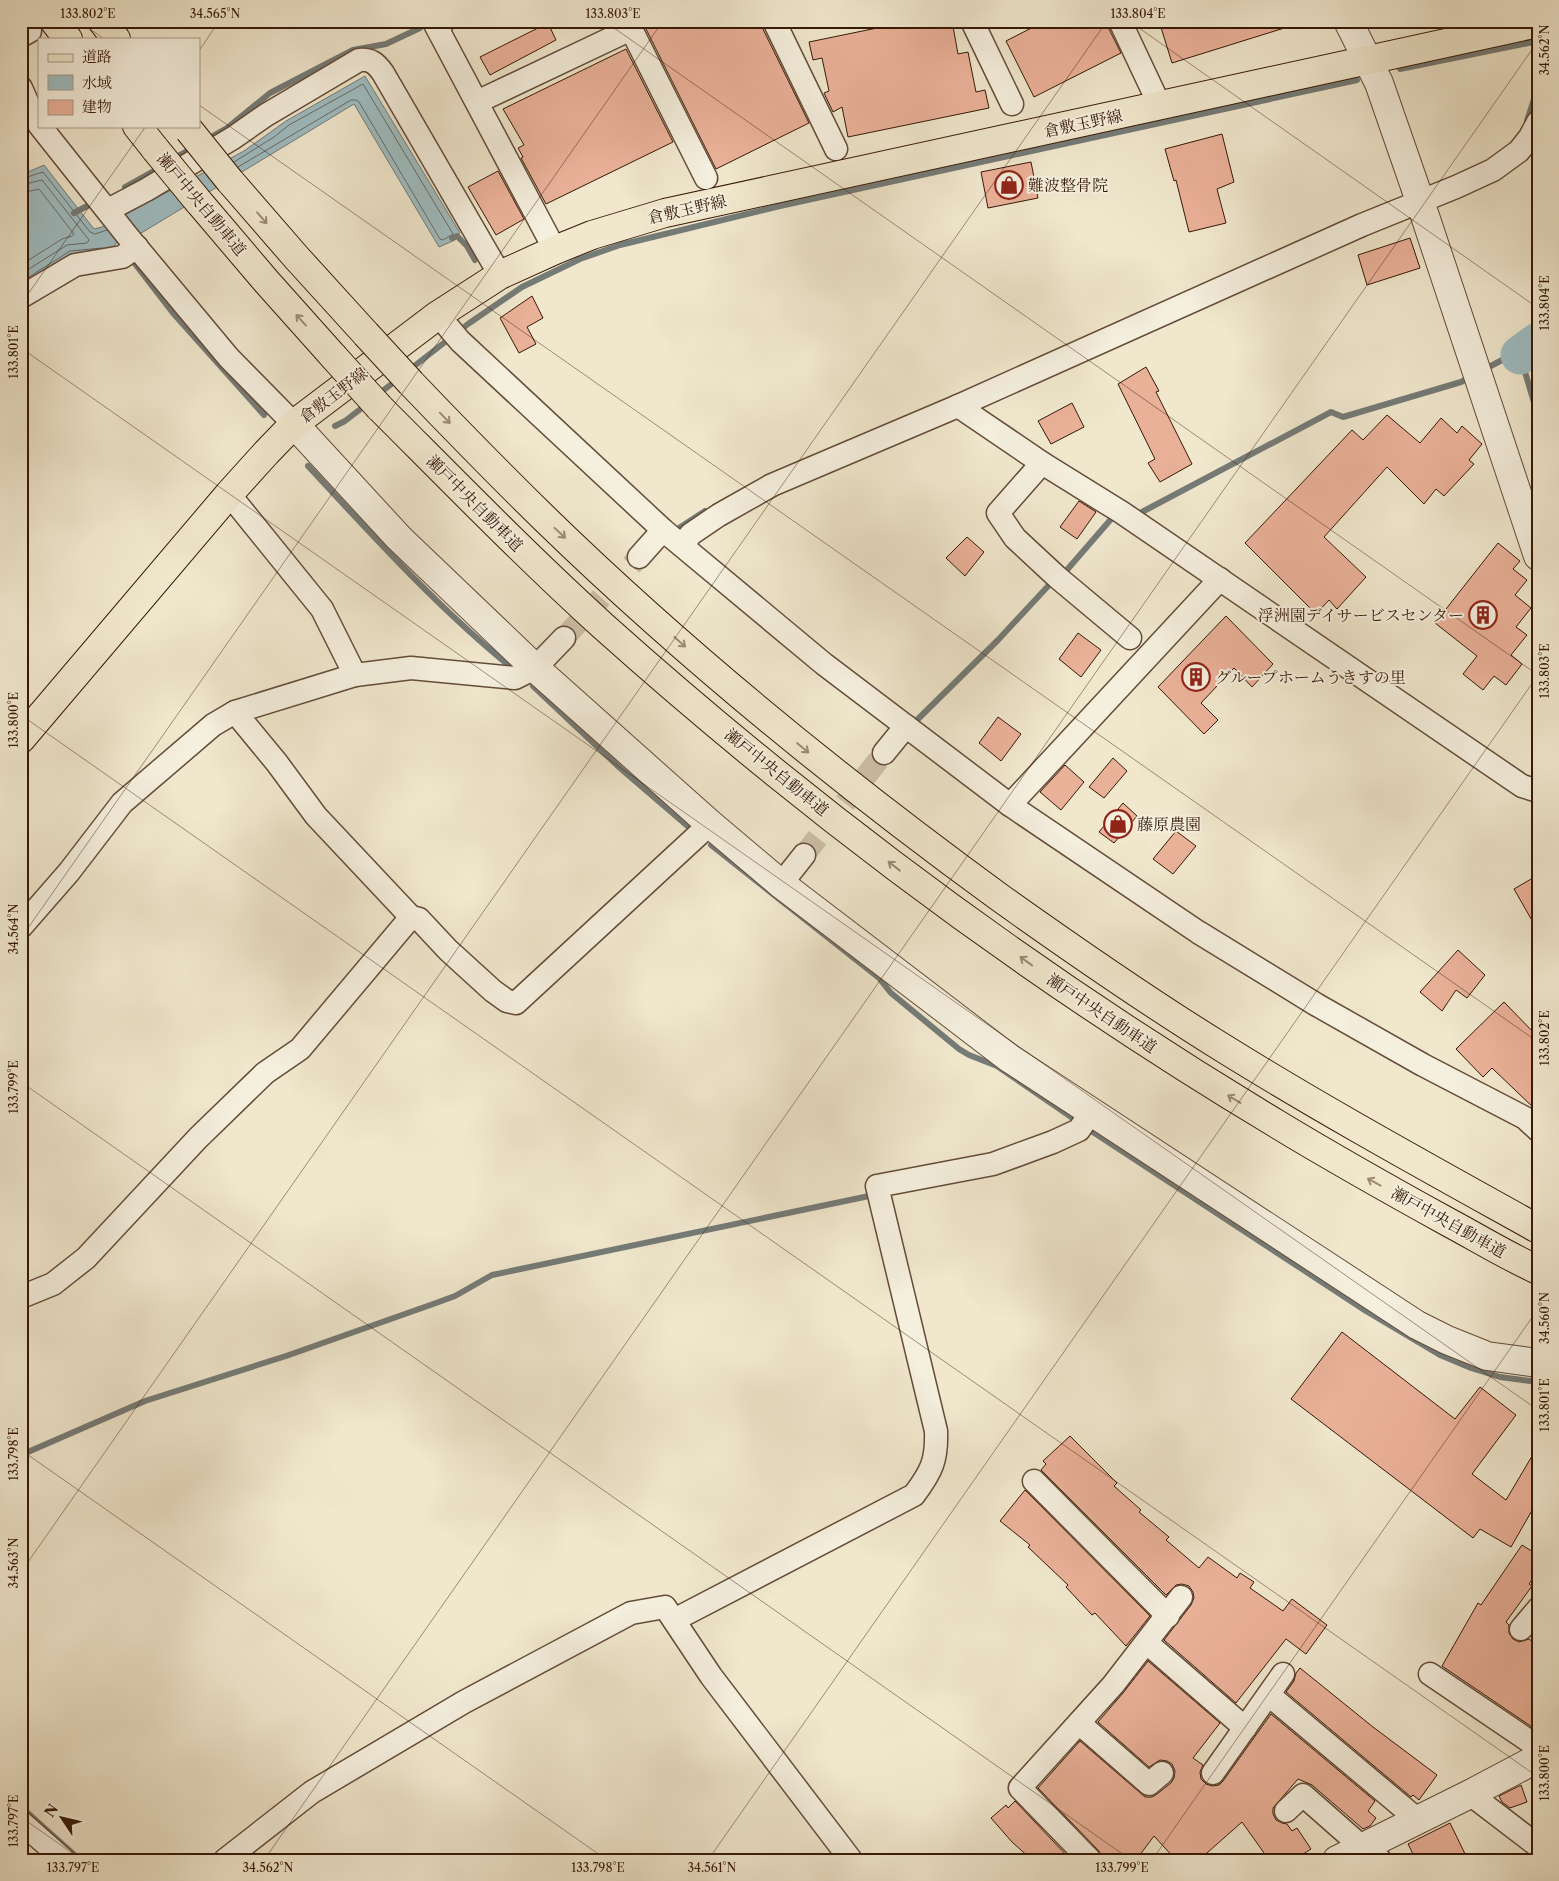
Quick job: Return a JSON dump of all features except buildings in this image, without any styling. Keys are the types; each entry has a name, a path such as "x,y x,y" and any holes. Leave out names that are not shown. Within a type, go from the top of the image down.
{"main road":[{"path":"102,21 115,38"},
{"name":"倉敷玉野線","path":"21,739 230,494 294,424 448,327 500,275 555,250 620,226 665,214 1535,23"},
{"path":"35,29 65,38"},
{"name":"瀬戸中央自動車道","path":"139,128 266,281 379,407 482,510 602,625 791,785 907,876 1046,976 1200,1078 1344,1165 1531,1267"},
{"path":"187,128 296,257 366,334 411,383 547,521 714,672 812,755 931,847 1068,946 1221,1047 1358,1129 1538,1229"}],"street":[{"path":"444,21 435,24 555,250"},
{"path":"774,21 836,149"},
{"path":"972,21 1012,104"},
{"path":"1120,21 1160,106"},
{"path":"1348,21 1378,84 1420,201 1538,556"},
{"path":"477,102 629,25 706,178"},
{"path":"111,214 234,138 266,115 359,60 368,59 377,64 383,73 500,275"},
{"path":"21,88 38,122"},
{"path":"682,545 691,534 718,515 772,485 958,406 1362,225 1493,170 1519,151 1530,137 1538,122"},
{"path":"42,128 111,214 130,248 229,358 294,424 399,538 535,668 710,824 781,884 1009,1058 1085,1121 1417,1326 1487,1356 1538,1363"},
{"path":"21,297 75,265 130,248"},
{"path":"448,327 663,530 824,664 1010,805 1198,932 1333,1014 1423,1065 1525,1118 1538,1130"},
{"path":"958,406 1042,463 1121,512 1517,782 1538,791"},
{"path":"1042,463 998,514 1015,538 1057,577 1130,638"},
{"path":"230,494 322,610 355,675"},
{"path":"639,558 663,530"},
{"path":"1010,805 1220,579"},
{"path":"21,927 69,872 122,803 213,725 235,712 355,675 411,668 515,678 535,668 564,638"},
{"path":"235,712 277,763 316,816 411,918 419,919 448,950 507,1001 516,1003 710,824"},
{"path":"884,753 906,726"},
{"path":"781,884 804,855"},
{"path":"21,1297 53,1284 86,1258 218,1118 265,1073 300,1049 411,918"},
{"path":"674,1620 914,1494 929,1474 937,1450 936,1431 877,1186 993,1164 1053,1142 1085,1121"},
{"path":"1034,1481 1168,1616"},
{"path":"1090,1860 1020,1788 1114,1685 1181,1597"},
{"path":"225,1860 312,1792 464,1702 631,1613 665,1607 711,1676 851,1860"},
{"path":"1521,1630 1538,1609"},
{"path":"1147,1643 1245,1728"},
{"path":"1213,1773 1283,1674"},
{"path":"1430,1674 1538,1747"},
{"path":"1269,1695 1418,1820"},
{"path":"1079,1723 1149,1784 1162,1774"},
{"path":"1337,1860 1371,1853 1418,1820 1538,1758"},
{"path":"1470,1794 1538,1846"},
{"path":"1286,1810 1303,1795 1371,1853"},
{"path":"21,1822 64,1860"}],"water":[{"path":"365,76 460,233 455,240 439,247 354,104 143,232 116,243 112,252 21,288 21,175 44,165 94,229 102,227 244,151 286,121"}],"waterway":[{"path":"206,140 227,128 270,93 353,50 386,44 420,28"},
{"path":"1400,69 1538,41"},
{"path":"408,371 468,324 522,287 580,259 620,245 780,206 1357,80"},
{"path":"1527,121 1538,87"},
{"path":"171,160 195,147"},
{"path":"125,187 161,167"},
{"path":"74,213 89,205"},
{"path":"452,238 457,236 467,246 475,260"},
{"path":"129,256 173,313 264,415"},
{"path":"1520,355 1538,342"},
{"path":"1483,370 1506,358 1520,355 1538,416"},
{"path":"1142,512 1331,412 1343,417 1461,382 1472,376"},
{"path":"376,396 398,379"},
{"path":"335,426 345,421 367,404"},
{"path":"308,466 432,596 512,668"},
{"path":"679,528 705,511"},
{"path":"1066,571 1112,518 1117,518"},
{"path":"916,721 998,640 1050,584"},
{"path":"533,686 620,768 691,829"},
{"path":"711,845 879,978 891,993 959,1049 997,1066 1093,1132 1366,1311 1440,1355 1471,1368 1500,1377 1538,1382"},
{"path":"21,1455 145,1401 286,1356 455,1296 492,1275 869,1196"},
{"path":"21,1807 80,1860"}],"tunnel":[{"path":"564,638 639,557"},
{"path":"804,855 884,753"}],"place":[{"name":"難波整骨院","path":"1009,185"},
{"name":"浮洲園デイサービスセンター","path":"1483,615"},
{"name":"グループホームうきすの里","path":"1196,677"},
{"name":"藤原農園","path":"1118,824"}]}
